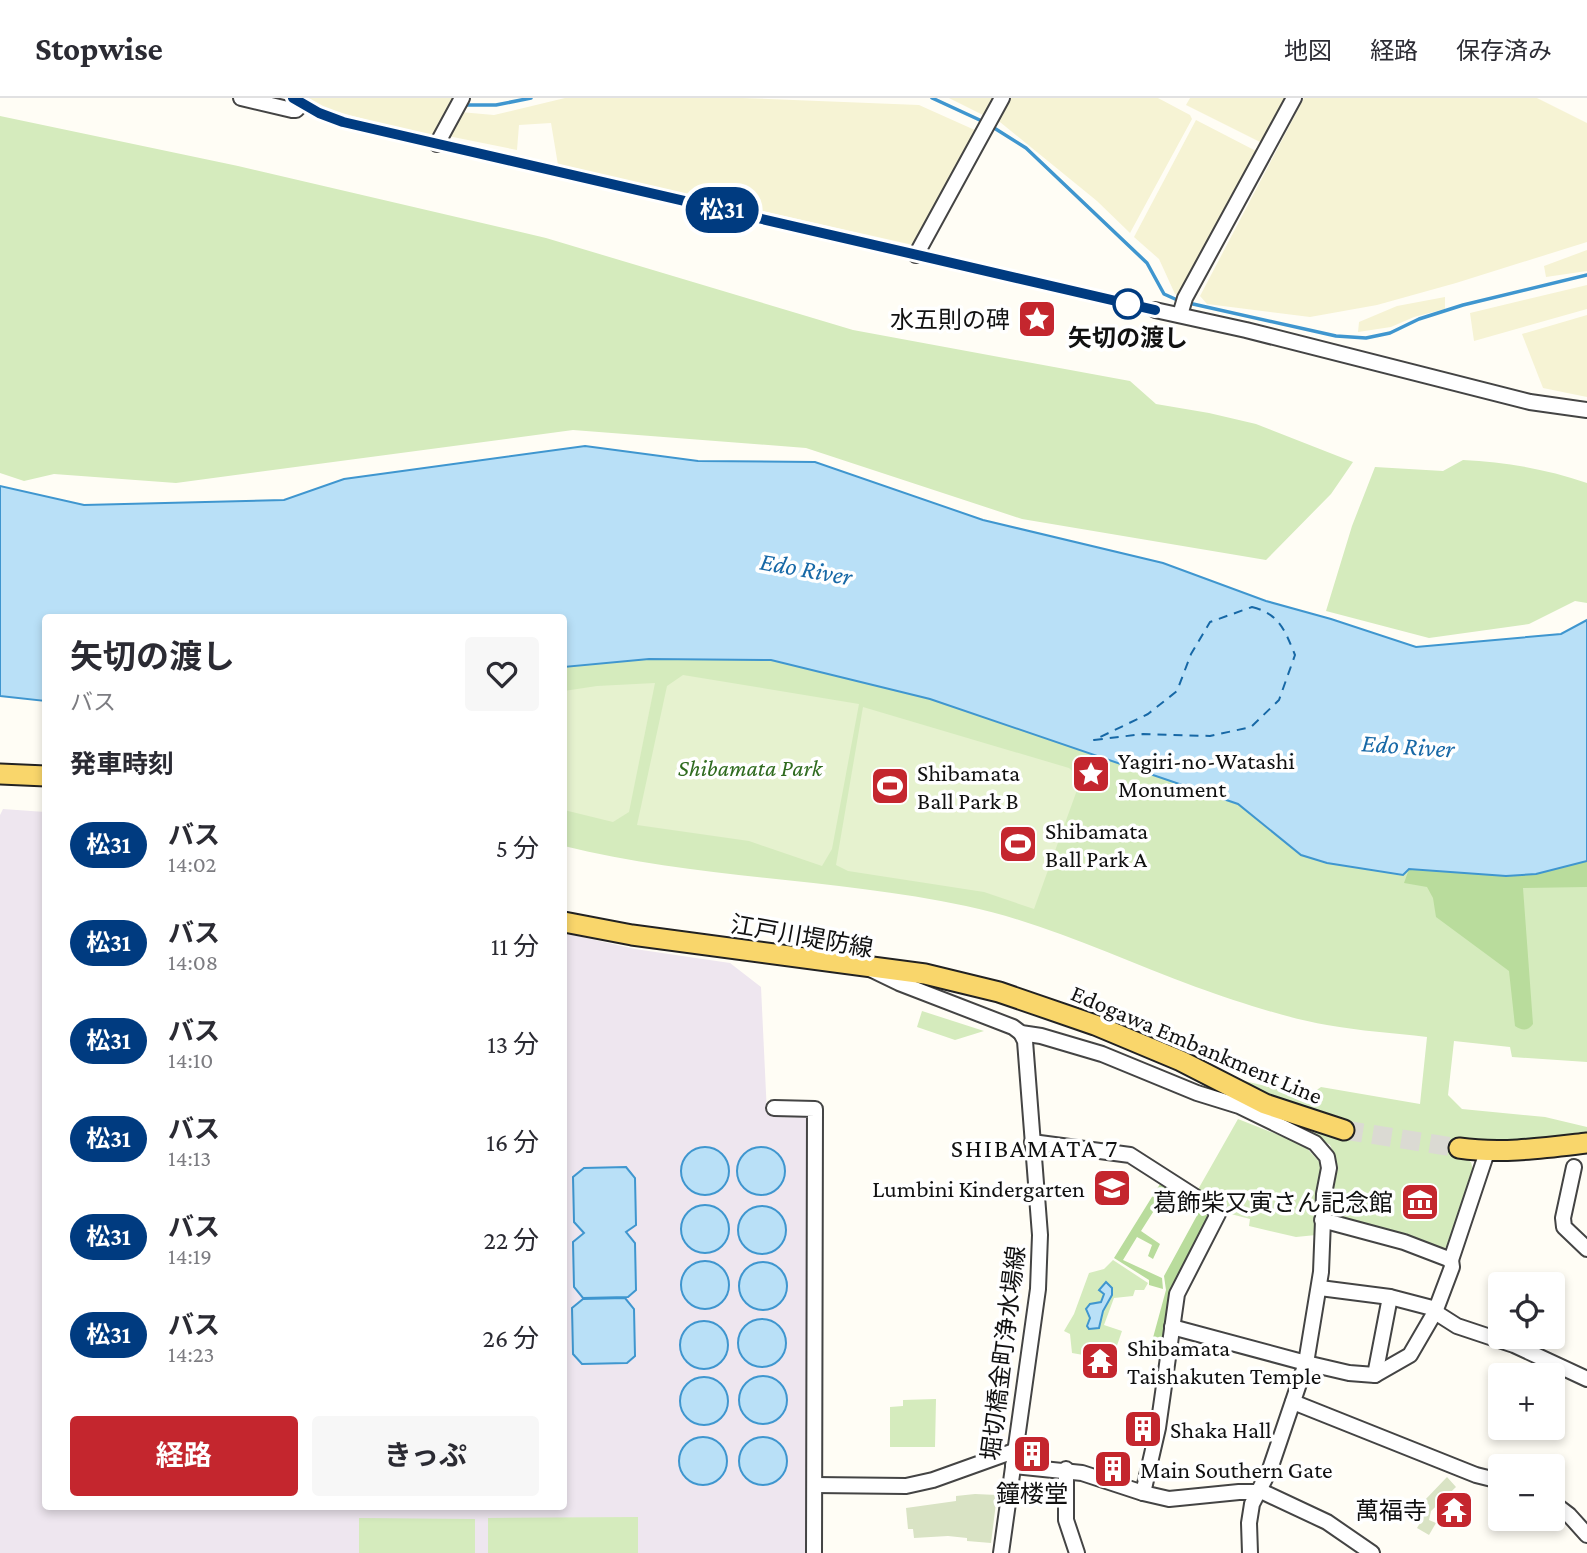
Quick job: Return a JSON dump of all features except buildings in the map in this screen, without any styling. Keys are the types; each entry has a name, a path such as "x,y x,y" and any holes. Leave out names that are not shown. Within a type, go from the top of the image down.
{"main road":[{"path":"0,774 42,776"},
{"name":"江戸川堤防線","path":"567,923 632,935 867,967"},
{"name":"Edogawa Embankment Line","path":"867,967 947,979 1046,1007 1142,1044 1265,1104 1344,1130"},
{"path":"1459,1148 1487,1152 1540,1150 1587,1143"}],"street":[{"path":"241,98 292,110 302,104"},
{"path":"437,144 462,98"},
{"path":"916,255 1002,98"},
{"path":"1180,315 1185,298 1294,98"},
{"path":"1155,310 1530,402 1587,411"},
{"name":"江戸川堤防線","path":"867,967 899,983 1013,1027 1021,1033 1041,1035 1102,1055 1196,1093 1239,1106 1315,1143 1327,1157 1329,1168 1324,1193 1320,1288 1306,1363 1270,1469 1252,1504 1249,1524 1250,1553"},
{"name":"堀切橋金町浄水場線","path":"1000,1553 1040,1265 1025,1041 1021,1033"},
{"path":"774,1108 815,1109 814,1553"},
{"path":"1032,1142 1130,1155 1219,1212 1177,1294 1158,1428 1143,1493"},
{"path":"1172,1327 1306,1363 1349,1373 1375,1375 1410,1355 1435,1310 1452,1267 1451,1260 1487,1152"},
{"path":"1574,1167 1563,1219 1564,1227 1587,1249"},
{"path":"1322,1220 1404,1242 1451,1260"},
{"path":"1320,1288 1390,1297 1435,1310 1457,1326 1514,1345 1587,1379"},
{"path":"1375,1375 1390,1297"},
{"path":"1293,1402 1488,1478"},
{"path":"815,1485 906,1486 1014,1458 1108,1480 1143,1493 1170,1499 1263,1492 1327,1522 1372,1553"},
{"path":"1066,1469 1066,1520 1077,1553"},
{"path":"1565,1512 1587,1535"}],"shaded area":[{"path":"306,98 459,98 438,136 432,138 324,108"},
{"path":"565,98 742,98 919,105 977,131 913,245 558,165 551,123 519,125 517,150 448,136 460,112 494,115"},
{"path":"949,98 997,98 987,117"},
{"path":"1006,98 1158,98 1190,115 1192,119 1130,233 1097,201 995,118"},
{"path":"1190,98 1286,98 1262,143 1186,105"},
{"path":"1304,98 1537,98 1587,123 1587,242 1377,305 1310,317 1207,304 1200,296"},
{"path":"1196,120 1256,151 1257,156 1181,295 1175,294 1159,259 1134,237"},
{"path":"1587,250 1587,271 1546,277 1544,266"},
{"path":"1587,285 1587,309 1474,341 1470,313"},
{"path":"1445,297 1445,309 1414,317 1391,327 1358,332 1359,322 1397,306"},
{"path":"1587,315 1587,397 1543,388 1522,334"},
{"path":"3,809 42,812 42,1510 567,1510 567,934 635,949 730,963 761,987 767,1114 810,1114 809,1553 0,1553 0,815"}],"green space":[{"path":"0,116 238,166 546,238 853,330 1130,381 1156,404 1256,424 1353,462 1331,494 1266,560 1022,519 806,448 573,430 176,483 54,474 24,481 0,473"},
{"path":"1463,460 1526,467 1587,483 1587,603 1575,601 1529,624 1429,638 1326,611 1352,526 1375,467 1443,471"},
{"name":"Shibamata Park","path":"649,659 771,660 930,699 1238,804 1301,855 1327,863 1403,875 1409,869 1536,874 1587,861 1587,1062 1512,1057 1510,1047 1454,1041 1448,1095 1462,1109 1545,1117 1587,1127 1587,1136 1458,1154 1471,1162 1473,1170 1447,1247 1441,1249 1328,1213 1338,1168 1330,1145 1296,1124 1308,1112 1236,1079 1308,1096 1321,1087 1420,1104 1427,1037 1339,1027 1278,1014 1196,987 1054,932 966,906 866,889 664,865 567,847 567,667"},
{"path":"683,675 859,704 832,849 822,866 749,841 637,825 667,686"},
{"path":"655,683 629,812 613,822 567,811 567,691"},
{"path":"863,707 1069,768 1081,779 1034,909 984,892 848,871 836,865"},
{"path":"1587,861 1587,887 1523,888 1533,1024 1525,1030 1515,1026 1509,971 1436,917 1433,898 1427,887 1404,883 1409,869 1506,876 1536,874"},
{"path":"922,1011 984,1031 955,1040 917,1027"},
{"path":"1238,1119 1304,1145 1324,1167 1316,1235 1296,1237 1249,1226 1250,1219 1227,1213 1196,1193"},
{"path":"1160,1184 1174,1191 1167,1200 1162,1198 1141,1231 1160,1244 1153,1259 1148,1256 1152,1245 1137,1237 1123,1260 1162,1278 1163,1289 1149,1285 1149,1280 1114,1258"},
{"path":"1200,1210 1211,1215 1164,1345 1151,1345 1166,1290 1164,1276"},
{"path":"1113,1260 1148,1283 1144,1290 1135,1290 1133,1296 1114,1298 1104,1325 1122,1331 1112,1360 1072,1353 1070,1334 1064,1331 1074,1314 1089,1273 1104,1269"},
{"path":"936,1399 935,1447 890,1447 890,1407 903,1406 903,1400"},
{"path":"1447,1477 1456,1487 1431,1511 1429,1520 1436,1523 1429,1535 1417,1528 1423,1518 1424,1501"},
{"path":"997,1495 991,1543 948,1536 914,1538 913,1529 908,1529 906,1508 956,1501 956,1496"},
{"path":"638,1517 638,1553 488,1553 488,1518"},
{"path":"359,1518 475,1519 475,1553 359,1553"}],"water":[{"name":"Edo River","path":"585,446 698,461 815,462 983,520 1163,563 1266,601 1416,647 1561,634 1587,620 1587,861 1536,874 1506,876 1409,869 1403,875 1327,863 1301,855 1238,804 930,699 771,660 649,659 567,667 567,614 42,614 42,701 0,696 0,486 84,505 284,500 344,479"},
{"path":"705,1147 722,1154 729,1171 722,1188 705,1195 688,1188 681,1171 688,1154"},
{"path":"761,1147 778,1154 785,1171 778,1188 761,1195 744,1188 737,1171 744,1154"},
{"path":"626,1167 635,1178 636,1225 626,1232 635,1243 636,1290 628,1297 583,1298 574,1287 573,1242 584,1233 574,1222 573,1177 584,1168"},
{"path":"705,1205 722,1212 729,1229 722,1246 705,1253 688,1246 681,1229 688,1212"},
{"path":"762,1206 779,1213 786,1230 779,1247 762,1254 745,1247 738,1230 745,1213"},
{"path":"705,1261 722,1268 729,1285 722,1302 705,1309 688,1302 681,1285 688,1268"},
{"path":"763,1262 780,1269 787,1286 780,1303 763,1310 746,1303 739,1286 746,1269"},
{"path":"1106,1282 1112,1288 1112,1295 1103,1311 1099,1328 1089,1329 1087,1326 1090,1318 1086,1309 1090,1304 1101,1302 1104,1294 1099,1290"},
{"path":"625,1298 634,1309 635,1356 627,1363 582,1364 573,1354 572,1308 583,1299"},
{"path":"762,1319 779,1326 786,1343 779,1360 762,1367 745,1360 738,1343 745,1326"},
{"path":"704,1321 721,1328 728,1345 721,1362 704,1369 687,1362 680,1345 687,1328"},
{"path":"763,1376 780,1383 787,1400 780,1417 763,1424 746,1417 739,1400 746,1383"},
{"path":"704,1377 721,1384 728,1401 721,1418 704,1425 687,1418 680,1401 687,1384"},
{"path":"703,1437 720,1444 727,1461 720,1478 703,1485 686,1478 679,1461 686,1444"},
{"path":"763,1437 780,1444 787,1461 780,1478 763,1485 746,1478 739,1461 746,1444"}],"waterway":[{"path":"465,105 496,105 531,98"},
{"path":"932,98 984,122"},
{"path":"991,126 1026,148 1147,263 1164,294 1175,299"},
{"path":"1193,304 1336,336 1366,338 1390,333 1419,319 1463,305 1587,275"}],"ferry route":[{"path":"1252,607 1275,619 1295,655 1279,700 1251,727 1210,736 1143,734 1094,740 1148,714 1177,691 1191,654 1210,622 1252,607"}],"tunnel":[{"path":"1344,1130 1459,1148"}],"bus line":[{"name":"松31","path":"293,98 319,113 343,122 1155,310"}],"place":[{"name":"矢切の渡し","path":"1128,304"},
{"name":"水五則の碑","path":"1037,319"},
{"name":"Yagiri-no-Watashi Monument","path":"1091,774"},
{"name":"Shibamata Ball Park B","path":"890,786"},
{"name":"Shibamata Ball Park A","path":"1018,844"},
{"name":"Lumbini Kindergarten","path":"1112,1188"},
{"name":"葛飾柴又寅さん記念館","path":"1420,1202"},
{"name":"Shibamata Taishakuten Temple","path":"1100,1361"},
{"name":"Shaka Hall","path":"1143,1429"},
{"name":"鐘楼堂","path":"1032,1454"},
{"name":"Main Southern Gate","path":"1113,1469"},
{"name":"萬福寺","path":"1454,1510"}],"district":[{"name":"SHIBAMATA 7","path":"1035,1148"}]}
